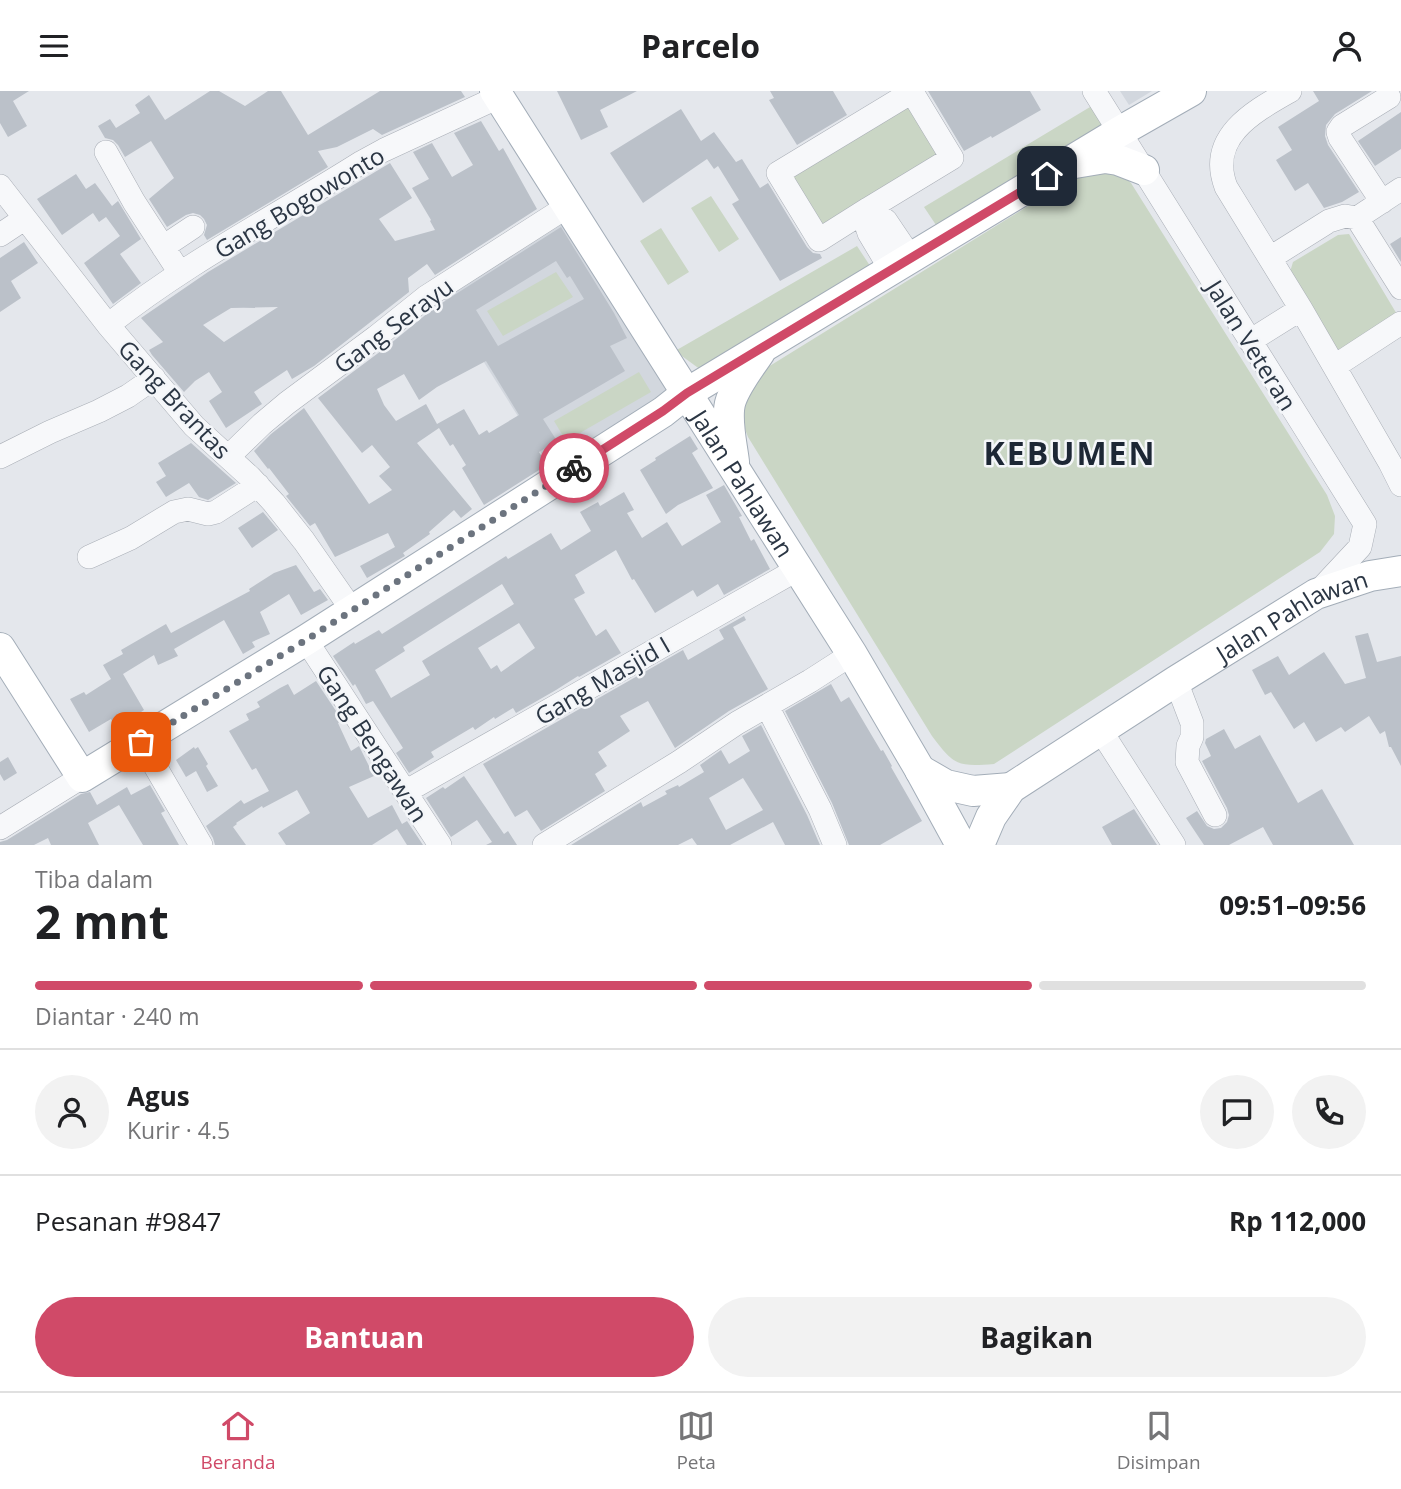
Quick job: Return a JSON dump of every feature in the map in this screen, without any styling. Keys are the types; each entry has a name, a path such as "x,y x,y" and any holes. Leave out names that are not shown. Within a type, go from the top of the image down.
{"main road":[{"name":"Jalan Pahlawan","path":"498,95 852,654 961,845"},
{"path":"0,648 82,776 306,640 687,393 1180,97"},
{"path":"1068,164 1105,158 1144,170"},
{"path":"735,469 729,426 730,402 743,377 765,346"},
{"path":"667,362 712,378"},
{"path":"663,411 705,421"},
{"name":"Jalan Pahlawan","path":"979,845 991,817 1012,788 1176,681 1317,594 1370,576 1401,571"},
{"name":"Jalan Pahlawan","path":"920,770 946,785 973,791 1012,788"}],"street":[{"name":"Jalan Veteran","path":"1094,91 1364,524 1360,547 1317,594"},
{"path":"1290,91 1243,121 1228,140 1221,161 1221,171 1226,187 1335,366 1396,459 1401,485"},
{"path":"869,211 819,240 778,173 912,92 952,158 869,211 866,224 869,233 901,264"},
{"name":"Gang Bogowonto","path":"108,325 180,273 384,150 498,95"},
{"path":"1270,258 1329,221 1345,216 1357,218 1392,196 1340,138 1338,132 1342,126 1390,97"},
{"path":"106,152 180,273"},
{"name":"Gang Brantas","path":"0,185 108,325 194,426 258,485 304,541 352,610"},
{"name":"Gang Serayu","path":"228,457 287,403 376,338 426,297 568,206"},
{"path":"1357,218 1401,288"},
{"path":"0,235 24,219"},
{"path":"163,247 192,227"},
{"path":"1250,341 1301,309"},
{"path":"1335,366 1401,323"},
{"path":"0,457 99,411 154,378"},
{"path":"89,557 131,538 174,512 188,509 208,514 216,512 258,485"},
{"name":"Gang Masjid I","path":"405,792 798,569"},
{"name":"Gang Bengawan","path":"306,640 440,845"},
{"path":"544,845 852,654"},
{"path":"1176,681 1192,723 1192,737 1186,762 1215,815"},
{"path":"767,706 820,809 835,845"},
{"path":"1101,731 1174,845"},
{"path":"141,742 201,845"},
{"path":"0,828 82,776"}],"shaded area":[{"path":"1120,91 1152,91 1129,105"},
{"path":"568,210 683,394 555,475 439,291"}],"green space":[{"path":"912,92 952,158 819,240 778,173"},
{"path":"1105,98 1121,122 944,237 924,207"},
{"path":"1088,169 1119,172 1131,183 1327,495 1335,516 1334,534 1320,552 994,764 964,764 946,753 932,736 748,437 740,416 748,386 768,367"},
{"path":"711,196 739,239 719,252 691,208"},
{"path":"661,228 689,272 668,285 640,241"},
{"path":"1349,234 1401,321 1342,357 1290,272 1293,262 1338,235"},
{"path":"857,246 878,278 712,378 675,351"},
{"path":"556,272 573,297 503,336 487,311"},
{"path":"639,372 651,392 566,441 554,421"}],"building":[{"path":"0,91 29,91 13,101 27,126 8,137 0,123"},
{"path":"210,91 219,91 245,106 268,91 281,91 308,135 380,91 461,91 465,97 382,135 373,129 337,147 318,151 328,167 207,240 204,235 207,225 200,215 186,215 167,227 149,199 174,178 151,141 125,157 113,140 105,138 98,126 110,119 116,128 140,113 135,105 149,95 165,120"},
{"path":"557,91 637,91 600,110 608,127 581,140"},
{"path":"770,91 833,91 847,115 797,145 769,100 774,98"},
{"path":"928,91 1030,91 1041,110 964,151"},
{"path":"1313,91 1372,91 1335,114 1326,125 1328,145 1359,192 1324,208 1308,183 1295,191 1276,160 1292,150 1278,127 1319,101"},
{"path":"681,109 701,141 714,132 736,162 742,159 760,188 768,183 807,247 822,258 780,281 732,204 739,200 718,166 714,169 707,159 643,203 610,153"},
{"path":"1401,112 1401,149 1375,166 1358,141"},
{"path":"481,121 499,151 503,148 537,209 435,275 427,264 408,278 409,292 314,366 292,379 287,370 254,392 262,404 226,428 209,401 222,392 209,372 184,392 152,355 149,350 163,342 141,318 208,272 390,163 412,198 379,219 395,241 435,230 412,188 429,179 413,152 432,143 452,177 473,165 454,133","holes":["278,307 224,342 203,325 231,308"]},
{"path":"76,174 86,189 95,183 112,206 118,201 141,239 120,254 141,283 113,304 84,263 120,236 106,217 99,222 93,213 62,235 37,199"},
{"path":"561,227 627,338 610,346 625,371 543,419 557,441 539,452 547,465 484,505 462,468 466,465 439,428 417,443 472,509 461,518 454,510 429,532 430,534 403,553 405,556 367,578 360,566 395,547 388,533 335,557 315,523 310,526 286,496 289,494 254,451 304,408 369,504 392,490 379,476 390,467 372,445 362,453 318,398 434,308","holes":["556,261 567,278 570,276 584,299 498,346 476,310","486,361 519,415 489,433 487,430 479,435 464,409 437,424 426,404 396,421 384,405 377,389 404,374 419,400 437,387"]},
{"path":"1401,237 1401,262 1390,244"},
{"path":"24,242 38,263 11,281 21,298 0,312 0,258"},
{"path":"690,436 698,449 692,453 713,488 666,514 640,470"},
{"path":"191,443 236,483 208,500 199,497 189,483 166,497 156,482 166,476 158,463"},
{"path":"724,485 742,516 739,517 751,541 754,539 770,569 724,595 718,584 697,597 693,590 655,613 634,579 632,580 616,550 575,575 585,593 574,599 596,636 606,629 621,653 516,713 513,708 475,730 473,727 431,752 434,757 409,773 396,753 403,748 373,701 366,704 355,684 353,686 333,656 379,630 382,634 506,556 508,559 551,533 561,550 591,531 580,512 598,502 600,506 624,492 634,510 627,513 642,538 667,522 682,546 721,522 706,495","holes":["502,584 514,604 422,661 430,675 391,698 375,670 405,651 403,647","519,623 535,648 501,672 497,665 491,669 478,648"]},
{"path":"263,512 278,530 252,548 238,528"},
{"path":"296,565 314,592 320,589 328,600 301,615 289,594 260,612 270,634 252,642 255,647 243,654 224,620 174,649 178,656 158,665 154,655 123,674 144,710 114,725 111,719 89,732 70,699 84,692 86,695 111,679 103,665 123,654 121,650 166,624 171,633 250,591 249,589 274,573"},
{"path":"744,616 746,620 733,627 768,689 729,711 675,748 648,701 620,716 630,731 598,752 607,766 595,774 605,791 541,831 527,810 515,817 483,764 683,650 688,660 724,639 719,630"},
{"path":"1368,633 1377,662 1401,656 1401,766 1389,747 1385,731 1380,734 1369,716 1345,732 1341,727 1316,742 1304,722 1294,729 1271,692 1265,695 1252,670 1278,656 1289,675 1324,652 1345,684 1366,678 1355,636"},
{"path":"316,681 342,720 338,723 351,751 359,746 374,776 349,787 368,818 392,805 402,824 407,821 423,845 407,845 397,829 372,845 286,845 278,833 310,813 297,790 263,808 262,806 236,823 233,827 246,845 215,845 206,826 241,800 244,804 269,791 256,768 252,770 229,731 249,720 246,714 260,707 257,702 280,688 288,684 294,695"},
{"path":"831,684 841,702 849,697 881,751 883,750 922,821 880,845 849,845 832,803 785,711"},
{"path":"761,725 820,845 785,845 773,822 730,845 697,845 692,838 678,845 571,845 641,802 643,807 667,794 665,791 678,785 679,787 704,772 700,765 721,750 729,764 750,751 742,736","holes":["743,778 763,810 726,830 709,798"]},
{"path":"1224,729 1235,749 1260,735 1298,803 1322,789 1354,845 1273,845 1263,827 1229,845 1204,845 1186,818 1197,811 1207,826 1214,829 1221,828 1227,822 1227,808 1202,761 1211,756 1206,739"},
{"path":"198,747 218,786 207,792 196,771 186,777 176,760"},
{"path":"8,757 17,773 4,781 0,774 0,762"},
{"path":"464,776 504,834 508,831 517,845 486,845 492,842 477,820 451,837 426,798"},
{"path":"150,785 165,811 161,813 179,845 143,845 119,805 88,823 99,845 51,845 48,838 34,845 0,845 0,842 81,794 90,792 97,805 127,787 131,795"},
{"path":"1134,809 1157,845 1112,845 1102,827"}],"way so far":[{"path":"141,742 574,468"}],"district":[{"name":"KEBUMEN","path":"1070,452"}],"route":[{"path":"574,468 687,393 1047,176"}]}
